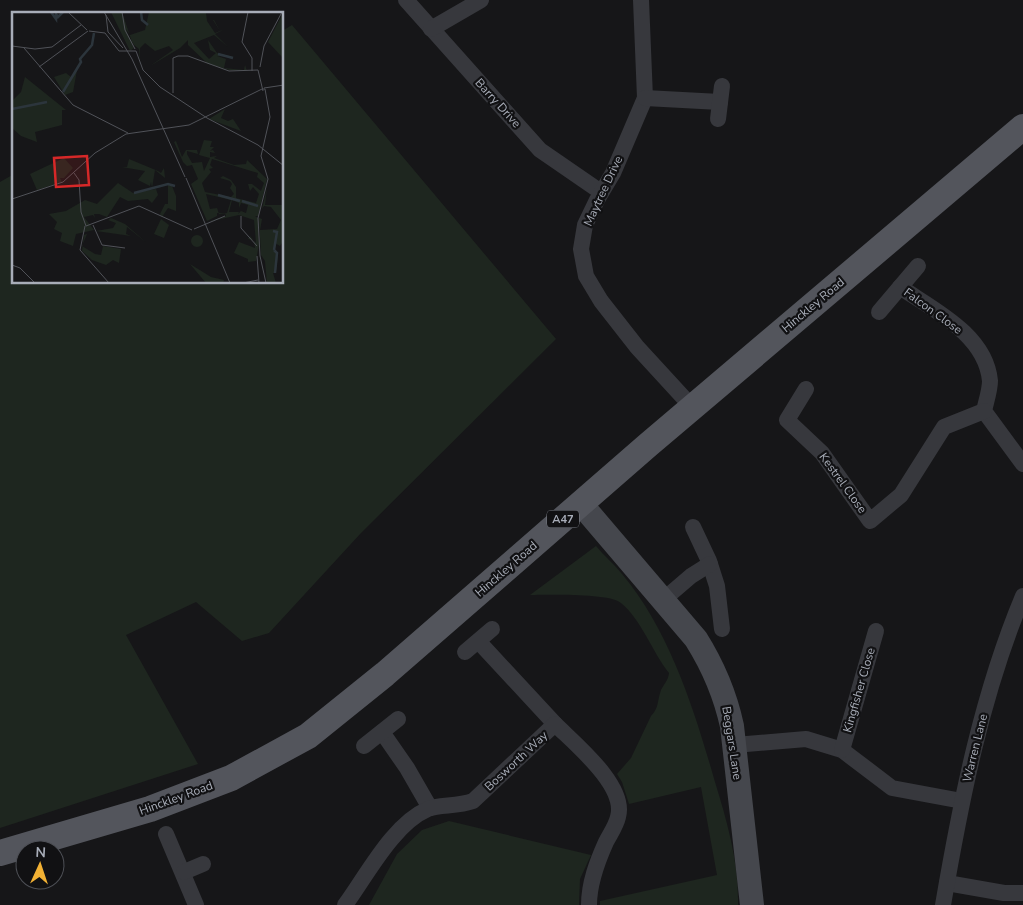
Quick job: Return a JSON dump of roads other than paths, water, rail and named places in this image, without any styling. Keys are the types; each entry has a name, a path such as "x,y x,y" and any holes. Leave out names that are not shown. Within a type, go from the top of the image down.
{"main road":[{"name":"Hinckley Road","path":"0,853 150,809 231,778 308,736 385,674 693,408 1023,128"}],"street":[{"name":"Barry Drive","path":"406,0 540,150 601,192"},
{"path":"431,29 481,0"},
{"name":"Maytree Drive","path":"641,0 645,98 613,172 585,225 581,249 586,276 607,309 693,408"},
{"path":"645,98 721,94 718,119"},
{"name":"Falcon Close","path":"879,312 918,266"},
{"name":"Falcon Close","path":"900,287 961,328 983,357 990,382 984,411"},
{"name":"Kestrel Close","path":"806,389 787,420 822,453 870,521 901,495 944,427 984,411"},
{"path":"984,411 1023,464"},
{"name":"Beggars Lane","path":"581,504 696,639 711,664 727,705 735,745 752,905"},
{"path":"693,527 710,564 717,586 722,629"},
{"path":"663,600 691,576 710,564"},
{"name":"Warren Lane","path":"943,905 962,801 980,727 1016,629 1023,596"},
{"path":"465,652 492,629"},
{"name":"Kingfisher Close","path":"842,750 876,631"},
{"path":"479,642 555,724"},
{"path":"364,746 398,719"},
{"name":"Bosworth Way","path":"345,905 400,829 430,808 462,805 473,800 555,724 603,774 614,789 617,799 618,817 597,864 592,881 589,905"},
{"path":"382,732 407,768 430,808"},
{"path":"735,745 806,739 842,750 892,788 962,801"},
{"path":"166,834 184,872 196,905"},
{"path":"184,872 202,864"},
{"path":"947,883 1004,893 1023,893"}]}
